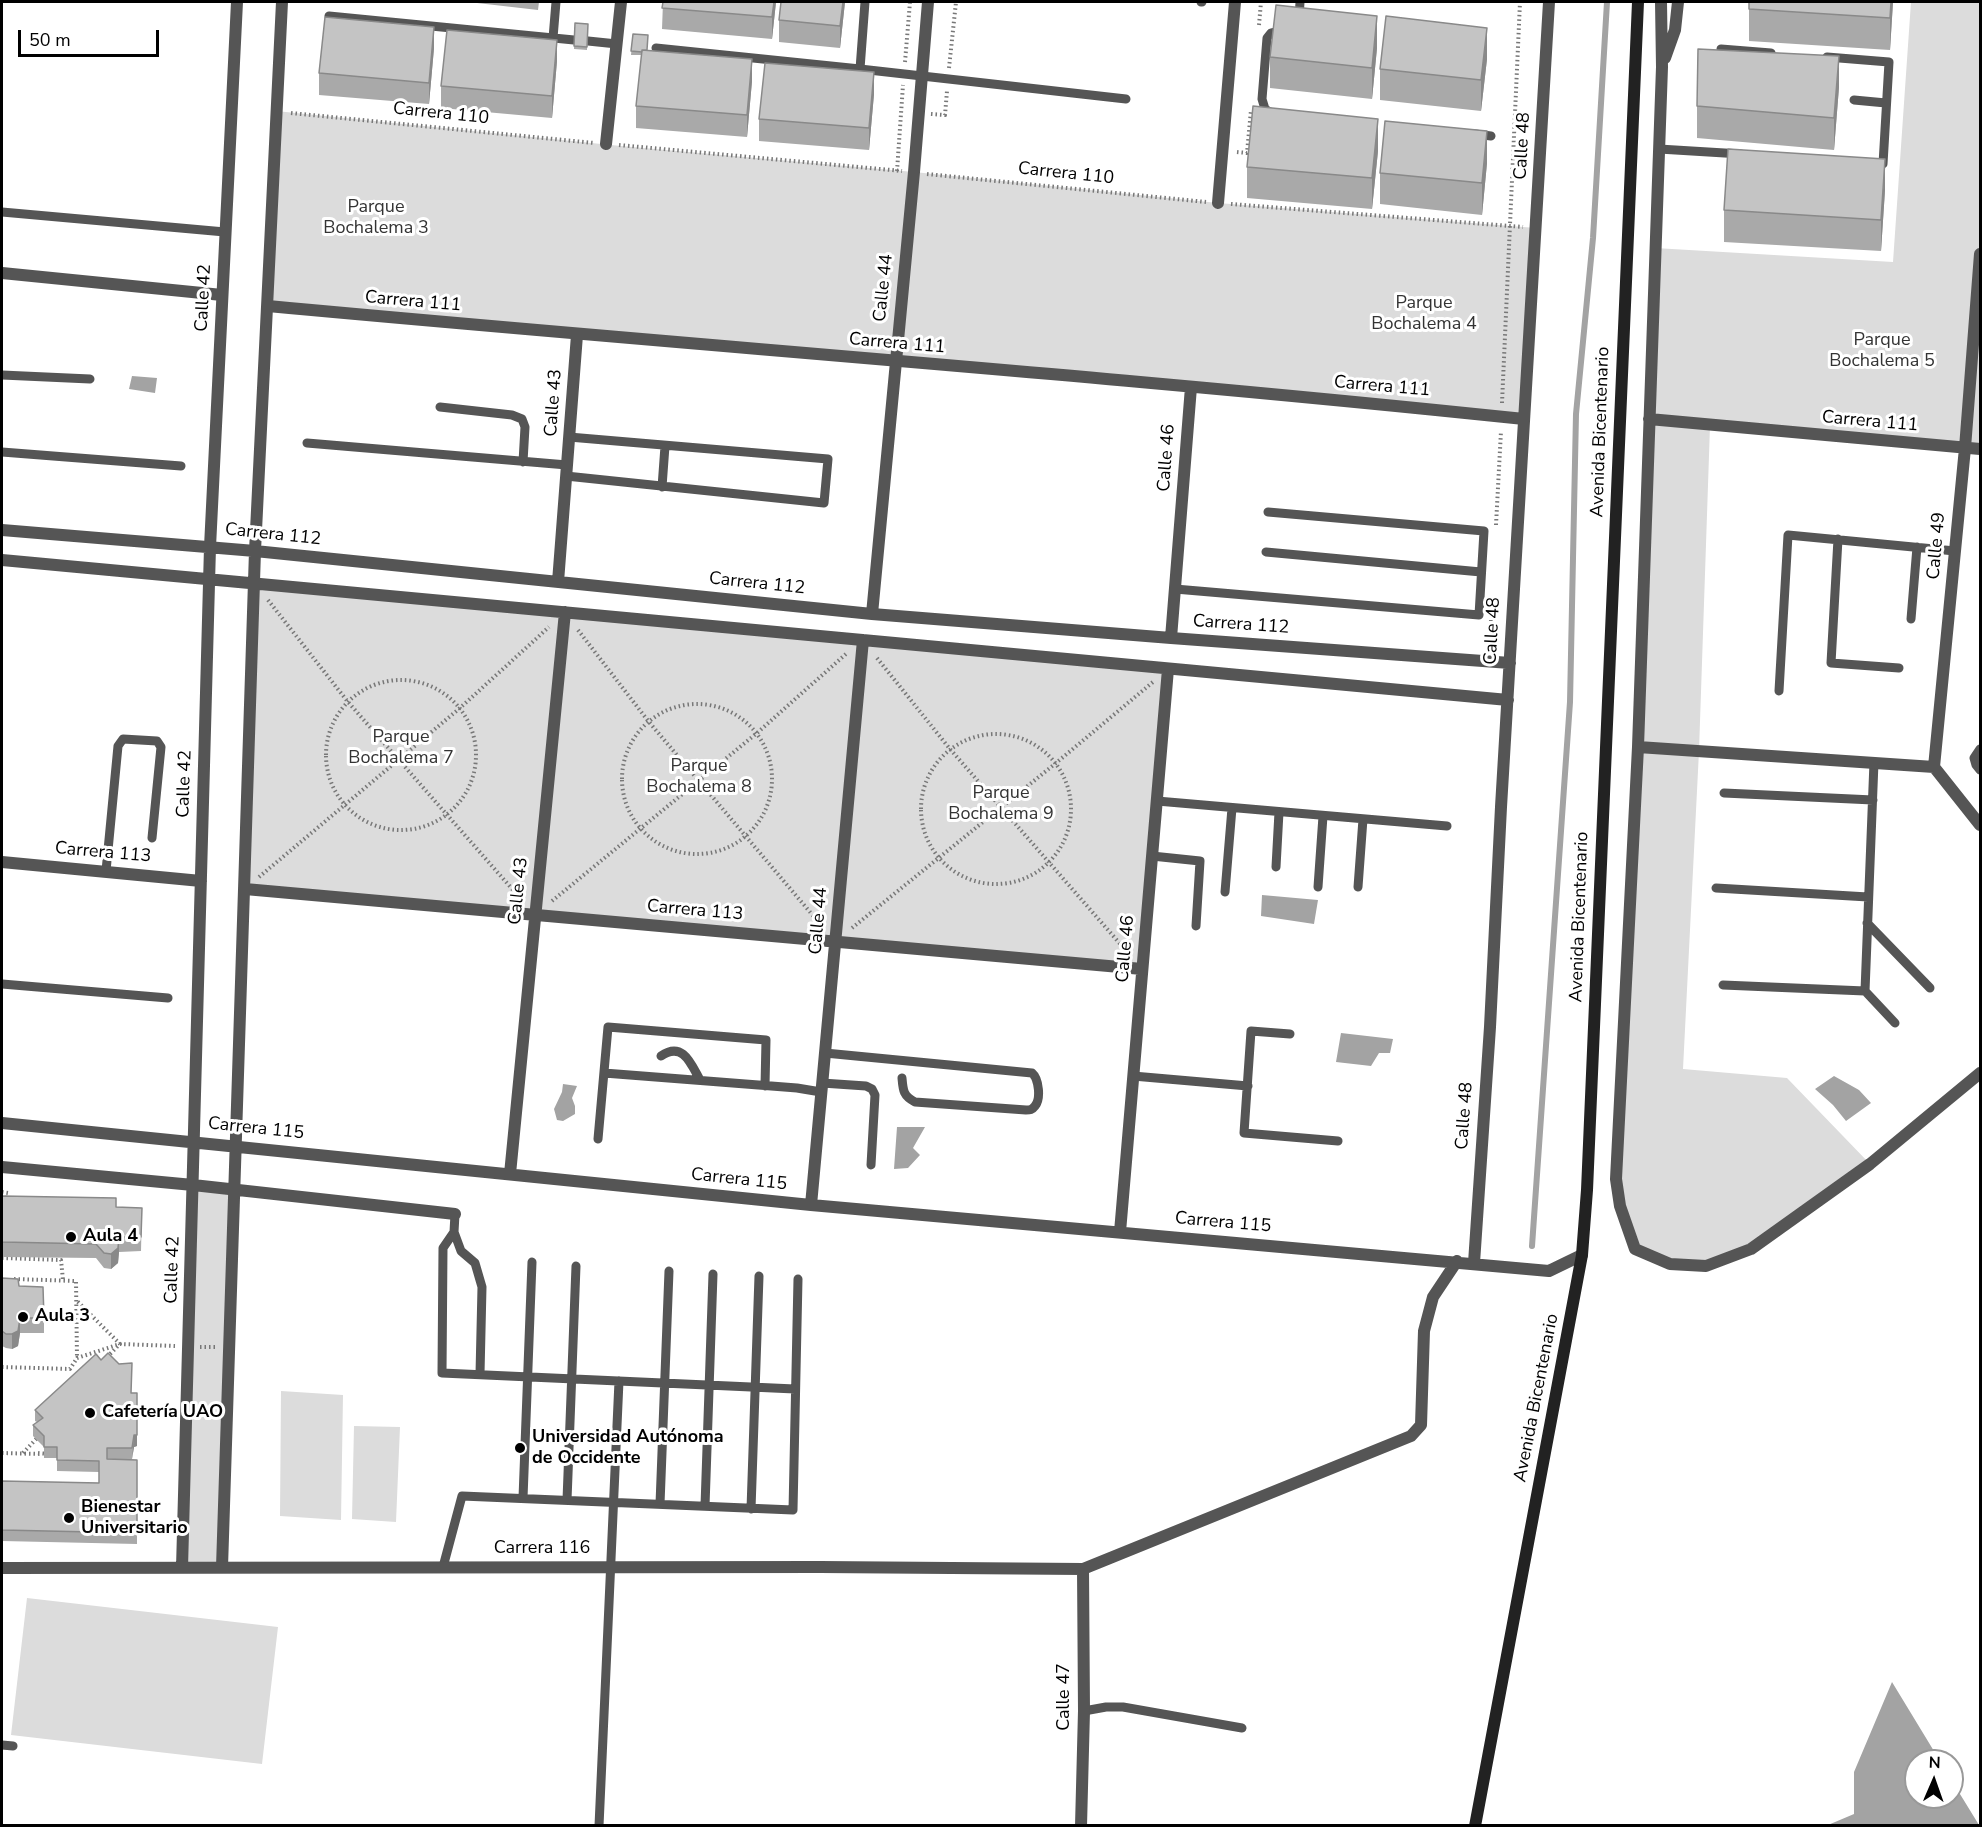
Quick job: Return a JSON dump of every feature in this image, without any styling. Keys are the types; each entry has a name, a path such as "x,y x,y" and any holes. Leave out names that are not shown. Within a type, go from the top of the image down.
{"main road":[{"name":"Avenida Bicentenario","path":"1475,1826 1582,1256 1588,1167 1638,2"}],"street":[{"name":"Calle 42","path":"182,1568 210,547 237,2"},
{"path":"222,1568 255,551 282,2"},
{"path":"606,144 621,2"},
{"name":"Calle 44","path":"872,614 928,2"},
{"path":"1225,204 1235,2"},
{"name":"Calle 48","path":"1474,1263 1490,1027 1509,663 1549,2"},
{"path":"1661,2 1662,67 1638,747 1616,1179 1620,1206 1635,1249 1670,1264 1706,1266 1751,1249 1870,1164 1980,1073"},
{"path":"1662,67 1675,30 1678,2"},
{"name":"Calle 49","path":"1934,767 1965,448 1980,254"},
{"path":"2,273 222,295"},
{"name":"Carrera 111","path":"268,306 577,335 1191,387 1524,419"},
{"name":"Calle 43","path":"558,582 577,335"},
{"name":"Calle 46","path":"1171,638 1191,387"},
{"name":"Carrera 111","path":"1649,419 1980,449"},
{"name":"Carrera 112","path":"2,530 255,551 872,614 1509,663"},
{"path":"2,560 1508,700"},
{"name":"Calle 43","path":"510,1174 565,612"},
{"name":"Calle 44","path":"811,1205 863,640"},
{"name":"Calle 46","path":"1120,1232 1168,669"},
{"path":"1638,747 1934,767 1979,819"},
{"name":"Carrera 113","path":"2,862 201,881"},
{"name":"Carrera 113","path":"245,889 1142,969"},
{"name":"Carrera 115","path":"2,1123 811,1205 1549,1270 1582,1256"},
{"path":"2,1167 235,1189 455,1214"},
{"path":"1083,1569 1411,1436 1421,1425 1424,1331 1433,1297 1457,1261"},
{"name":"Carrera 116","path":"2,1568 1083,1569"},
{"name":"Calle 47","path":"1081,1826 1084,1711 1083,1569"}],"lane":[{"path":"553,38 556,2"},
{"path":"860,69 865,2"},
{"path":"1283,115 1271,114 1265,109 1262,99 1268,38 1271,33 1279,30 1293,30 1300,2"},
{"path":"329,16 574,40"},
{"path":"588,41 617,44"},
{"path":"656,48 1126,99"},
{"path":"1721,49 1777,53"},
{"path":"1822,57 1889,62 1883,164 1871,163"},
{"path":"1854,100 1886,103"},
{"path":"1468,134 1491,136"},
{"path":"1659,149 1748,154"},
{"path":"2,212 225,232"},
{"path":"2,375 90,379"},
{"path":"440,407 512,415 522,419 525,427 523,462"},
{"path":"307,443 523,462 662,487 825,502 828,459 569,437"},
{"path":"662,487 665,446"},
{"path":"2,452 181,466"},
{"path":"1175,589 1479,615 1484,531 1269,512"},
{"path":"1779,690 1788,535 1955,551"},
{"path":"1838,539 1831,663 1899,668"},
{"path":"1911,619 1917,547"},
{"path":"1266,552 1481,572"},
{"path":"106,871 117,746 123,739 157,741 161,747 152,838"},
{"path":"1980,749 1974,758 1980,770"},
{"path":"1865,991 1874,762"},
{"path":"1724,793 1873,800"},
{"path":"1156,801 1447,826"},
{"path":"1225,892 1232,808"},
{"path":"1276,867 1279,812"},
{"path":"1318,887 1323,816"},
{"path":"1358,887 1363,819"},
{"path":"1152,856 1200,861 1196,926"},
{"path":"1716,888 1868,897"},
{"path":"1867,923 1930,988"},
{"path":"2,984 168,998"},
{"path":"1723,985 1865,991 1895,1023"},
{"path":"598,1139 608,1027 766,1040 765,1086"},
{"path":"1290,1034 1251,1031 1244,1133 1338,1141"},
{"path":"661,1056 666,1052 683,1053 700,1080"},
{"path":"825,1053 1032,1073 1038,1081 1037,1105 1033,1109 1026,1110 915,1102 907,1098 903,1090 902,1078"},
{"path":"604,1073 765,1086 866,1086 872,1089 875,1095 871,1165"},
{"path":"1133,1076 1248,1086"},
{"path":"455,1214 454,1232 461,1251 475,1263 482,1287 480,1374"},
{"path":"454,1232 443,1248 442,1373 795,1389"},
{"path":"523,1498 532,1262"},
{"path":"567,1500 576,1266"},
{"path":"660,1504 669,1271"},
{"path":"705,1506 713,1274"},
{"path":"750,1509 759,1276"},
{"path":"443,1567 462,1496 793,1510 798,1279"},
{"path":"599,1826 619,1381"},
{"path":"1084,1711 1123,1707 1242,1728"},
{"path":"2,1745 13,1746"}],"path":[{"path":"930,124 931,114 945,115 956,2"},
{"path":"1502,417 1520,2"},
{"name":"Carrera 110","path":"288,112 592,143"},
{"path":"621,146 897,171"},
{"name":"Carrera 110","path":"926,164 925,174 1204,202"},
{"path":"1225,204 1510,226"},
{"path":"255,583 348,702 535,915 757,733 863,640 950,749 1142,969"},
{"path":"245,889 460,708 565,612 649,722 835,942 1168,669"},
{"path":"397,680 414,681 432,686 447,695 460,708 468,721 477,750 473,779 458,805 431,825 413,830 394,830 375,826 359,818 345,805 336,794 330,781 325,753 331,725 338,712 348,702 362,691 379,683 397,680"},
{"path":"696,704 730,711 745,720 757,733 770,759 773,787 764,815 746,837 730,848 711,853 692,854 663,846 640,829 625,803 622,774 624,759 630,745 638,732 649,722 663,712 679,706 696,704"},
{"path":"986,734 1006,734 1025,739 1042,749 1056,763 1066,778 1071,796 1072,814 1068,833 1060,849 1048,864 1032,876 1013,882 992,884 972,880 954,871 939,858 929,843 923,827 922,792 937,761 950,749 967,739 986,734"},
{"path":"2,1192 8,1193 7,1201"},
{"path":"2,1258 61,1260 63,1280"},
{"path":"2,1367 70,1369 77,1358 76,1281 12,1279"},
{"path":"76,1300 120,1344"},
{"path":"106,1358 120,1344"},
{"path":"77,1358 120,1344 171,1346"},
{"path":"188,1347 229,1348"},
{"path":"23,1453 46,1427"},
{"path":"2,1453 59,1454"}],"green space":[{"name":"Parque Bochalema 5","path":"1911,2 1980,2 1980,449 1710,426 1699,751 1683,1069 1787,1078 1870,1164 1751,1249 1706,1266 1670,1264 1635,1249 1620,1206 1655,248 1893,262"},
{"path":"276,111 1218,203 1536,228 1524,419 268,306"},
{"path":"255,583 1168,669 1142,969 246,884"},
{"path":"193,1185 235,1189 222,1567 182,1568"},
{"path":"281,1391 343,1395 341,1520 280,1516"},
{"path":"354,1426 400,1427 396,1522 352,1519"},
{"path":"27,1598 278,1627 262,1764 11,1735"}],"shaded area":[{"path":"132,376 157,378 155,393 129,389"},
{"path":"1262,895 1318,900 1314,924 1261,916"},
{"path":"1341,1033 1393,1039 1390,1053 1379,1053 1371,1066 1336,1062"},
{"path":"1834,1076 1859,1090 1871,1103 1846,1121 1815,1089"},
{"path":"563,1084 577,1086 572,1098 575,1114 563,1121 557,1120 554,1109"},
{"path":"897,1127 925,1127 913,1148 920,1155 908,1168 894,1169"},
{"path":"1892,1682 1933,1749 1904,1749 1904,1809 1964,1809 1964,1801 1979,1825 1828,1825 1854,1814 1854,1772"}],"building":[{"path":"663,2 774,2 772,17 662,8"},
{"path":"781,2 843,2 840,26 779,20"},
{"path":"1749,2 1891,2 1890,18 1749,9"},
{"path":"1276,5 1377,16 1372,68 1270,57"},
{"path":"1386,16 1487,28 1481,80 1380,69"},
{"path":"325,17 434,27 429,83 319,73"},
{"path":"575,23 588,24 587,47 574,46"},
{"path":"447,30 557,40 552,96 441,86"},
{"path":"633,34 648,35 647,50 631,51"},
{"path":"1698,49 1839,56 1834,118 1697,106"},
{"path":"642,50 752,59 747,115 636,106"},
{"path":"765,63 874,72 869,128 759,119"},
{"path":"1253,106 1378,119 1372,178 1247,167"},
{"path":"1385,121 1487,131 1482,183 1380,173"},
{"path":"1728,149 1885,159 1881,220 1724,210"},
{"name":"Aula 4","path":"2,1196 116,1198 116,1207 142,1208 141,1237 119,1237 118,1248 111,1254 104,1253 96,1244 2,1242"},
{"name":"Aula 3","path":"2,1278 18,1279 19,1286 43,1287 44,1318 20,1318 18,1331 6,1334 2,1331"},
{"path":"108,1353 119,1364 132,1363 131,1393 137,1393 137,1435 134,1435 132,1448 107,1448 107,1459 137,1460 137,1533 2,1530 2,1481 99,1483 99,1461 57,1460 57,1447 44,1447 44,1436 33,1425 43,1418 35,1410 96,1354 101,1360"}],"waterway":[{"path":"1532,1246 1570,702 1576,414 1593,238 1607,2"}],"place":[{"name":"Aula 4","path":"71,1237"},
{"name":"Aula 3","path":"23,1317"},
{"name":"Cafetería UAO","path":"90,1413"},
{"name":"Universidad Autónoma de Occidente","path":"520,1448"},
{"name":"Bienestar Universitario","path":"69,1518"}],"park label":[{"name":"Parque Bochalema 3","path":"376,218"},
{"name":"Parque Bochalema 4","path":"1424,314"},
{"name":"Parque Bochalema 7","path":"401,748"},
{"name":"Parque Bochalema 8","path":"699,777"},
{"name":"Parque Bochalema 9","path":"1001,804"}]}
